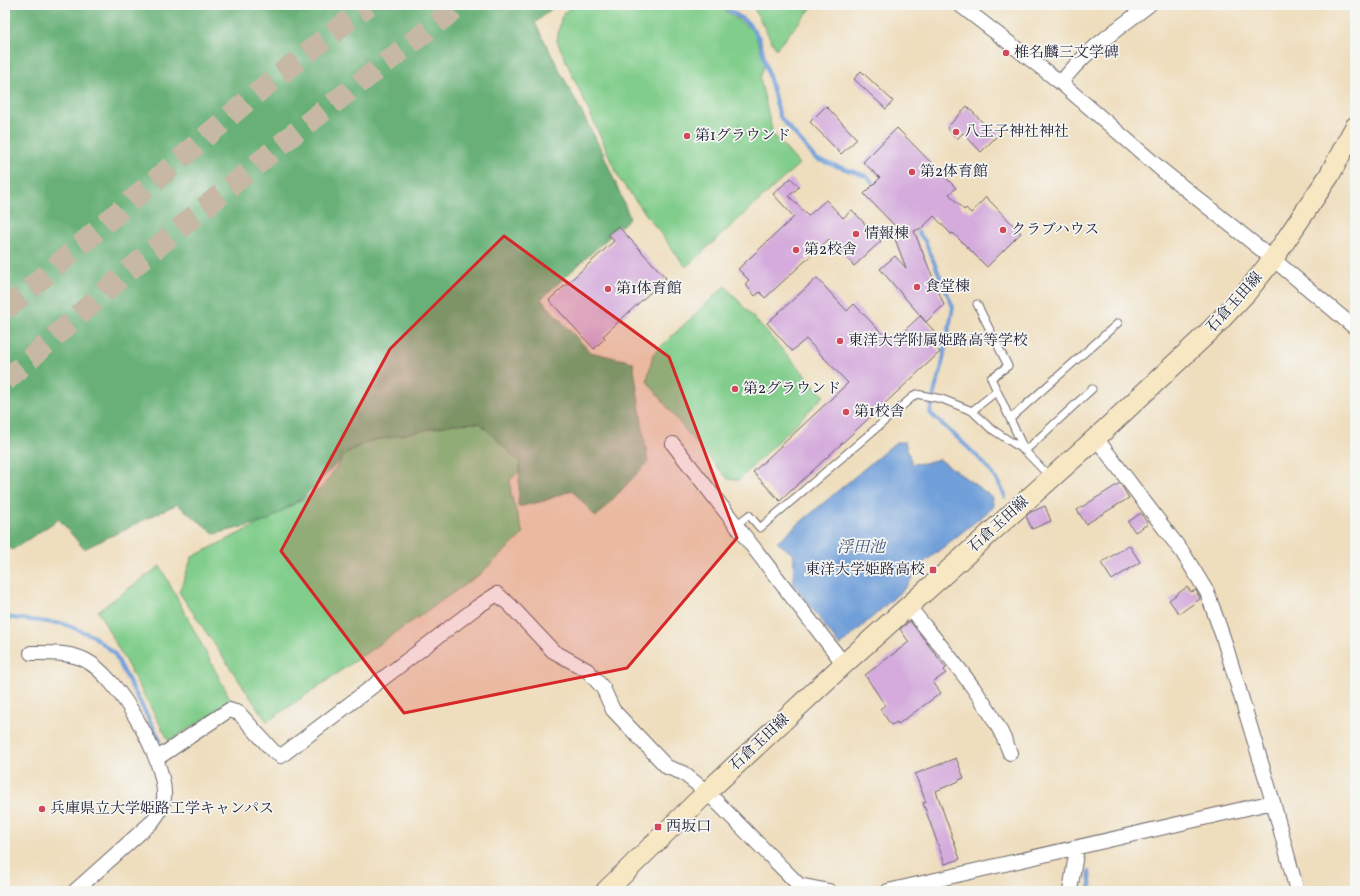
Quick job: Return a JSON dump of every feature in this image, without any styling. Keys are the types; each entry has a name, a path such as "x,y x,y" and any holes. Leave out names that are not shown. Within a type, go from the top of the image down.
{"main road":[{"name":"石倉玉田線","path":"606,891 707,792 844,664 1096,438 1211,330 1246,293 1273,259 1329,176 1355,127"}],"street":[{"path":"960,5 1061,83 1163,171 1273,259 1355,328"},
{"path":"1061,83 1100,42 1149,5"},
{"path":"1096,438 1183,553 1207,592 1223,637 1273,802 1296,891"},
{"path":"673,444 844,664"},
{"path":"156,759 229,710 239,712 273,751 281,756 477,607 497,594 510,605 553,651 587,670 603,688 613,710 667,767 683,773 707,792 799,885 829,891"},
{"path":"909,607 967,681 1003,734 1010,753"},
{"path":"31,653 69,655 84,659 100,670 119,693 141,725 156,759 164,788 164,799 161,810 152,822 75,891"},
{"path":"888,891 1273,802"},
{"path":"1070,891 1077,848"}],"lane":[{"path":"977,304 1008,366 991,378 1025,450"},
{"path":"1010,420 1118,323"},
{"path":"1025,450 1092,389"},
{"path":"972,411 997,391"},
{"path":"736,525 749,515 760,528 916,394 942,399 972,411 990,428 1025,450 1051,478"}],"highlighted area":[{"path":"504,236 669,357 737,538 627,668 404,713 281,551 390,349"}],"green space":[{"path":"5,5 556,5 535,23 603,153 630,218 541,299 590,352 633,362 648,462 596,517 572,490 544,501 518,507 520,463 480,423 454,424 367,442 348,452 305,496 267,521 215,534 177,504 84,549 59,519 12,550 5,542"},
{"name":"第1グラウンド","path":"571,5 717,5 754,31 765,63 760,78 773,134 799,164 686,267 620,180 557,41 561,18"},
{"path":"752,5 814,5 776,49"},
{"name":"第2グラウンド","path":"725,286 824,396 739,480 728,479 690,436 647,381 653,354"},
{"path":"476,417 526,465 510,480 511,495 523,534 480,574 267,722 179,592 192,557 268,519 322,488 345,454 371,439"},
{"path":"160,566 232,702 169,741 98,611"}],"water":[{"name":"浮田池","path":"896,442 905,442 912,464 925,463 939,459 991,496 994,507 922,564 906,587 840,646 793,583 794,555 777,542"}],"building":[{"path":"861,71 893,101 886,109 854,79"},
{"path":"826,106 857,139 841,154 810,122"},
{"path":"967,106 987,127 990,123 1000,133 981,152 963,133 957,139 947,128"},
{"path":"897,128 956,188 949,194 964,210 966,208 971,213 986,197 1021,233 987,267 934,216 922,228 914,231 944,305 926,322 880,269 895,256 906,268 892,231 897,228 864,194 880,178 863,162"},
{"path":"791,178 799,187 789,196 808,216 826,200 843,218 852,210 881,241 854,266 829,239 765,298 760,292 755,296 745,284 749,280 738,269 794,217 773,194"},
{"name":"第1体育館","path":"618,226 666,278 603,336 605,338 594,349 549,300 614,241 608,234"},
{"path":"817,278 847,311 854,304 891,343 920,316 941,338 934,345 940,352 780,501 753,472 848,383 806,339 792,351 767,323"},
{"path":"1120,483 1129,498 1086,524 1077,510"},
{"path":"1045,506 1051,521 1032,529 1026,516 1031,512"},
{"path":"1141,513 1148,524 1135,532 1128,522"},
{"path":"1129,545 1140,562 1112,580 1101,563"},
{"path":"1187,587 1191,592 1196,590 1200,599 1179,614 1169,600"},
{"path":"910,621 946,668 944,670 946,673 933,682 941,693 898,724 897,722 891,725 880,709 885,705 865,675 909,642 900,629"},
{"path":"956,758 964,778 936,791 960,859 945,864 923,803 926,802 915,774"}],"waterway":[{"path":"722,5 748,23 759,38 780,117 816,159 866,176 877,187"},
{"path":"918,232 925,241 953,307 941,370 930,413 984,463 1000,486 1005,497"},
{"path":"5,617 64,624 93,636 114,653 160,740"},
{"path":"1089,872 1091,891"}],"tunnel":[{"path":"5,310 254,95 368,5"},
{"path":"5,381 128,271 290,137 460,5"}],"place":[{"name":"椎名麟三文学碑","path":"1006,53"},
{"name":"八王子神社神社","path":"956,132"},
{"name":"第1グラウンド","path":"687,136"},
{"name":"第2体育館","path":"912,172"},
{"name":"クラブハウス","path":"1003,230"},
{"name":"情報棟","path":"856,234"},
{"name":"第2校舎","path":"796,250"},
{"name":"食堂棟","path":"917,287"},
{"name":"第1体育館","path":"608,289"},
{"name":"東洋大学附属姫路高等学校","path":"840,341"},
{"name":"第2グラウンド","path":"735,389"},
{"name":"第1校舎","path":"846,412"},
{"name":"東洋大学姫路高校","path":"933,570"},
{"name":"兵庫県立大学姫路工学キャンパス","path":"42,809"},
{"name":"西坂口","path":"658,827"}]}
